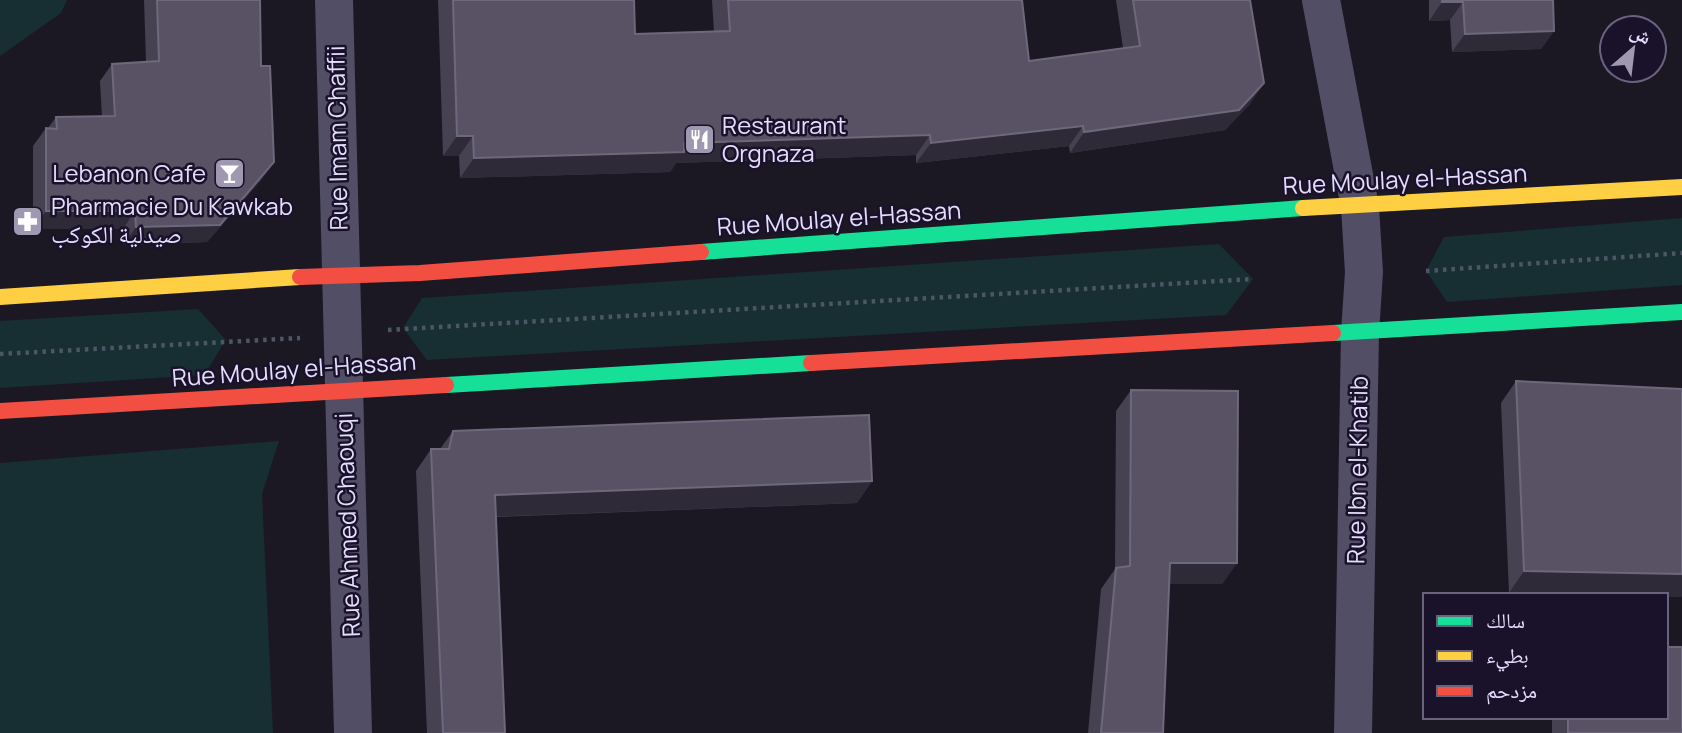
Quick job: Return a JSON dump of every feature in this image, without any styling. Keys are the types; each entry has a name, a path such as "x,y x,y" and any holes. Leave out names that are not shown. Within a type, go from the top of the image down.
{"street":[{"name":"Rue Imam Chaffii","path":"334,0 342,212 339,275"},
{"name":"Rue Ibn el-Khatib","path":"1321,0 1360,207 1364,272 1360,333 1353,733"},
{"name":"Rue Moulay el-Hassan","path":"0,297 339,275 420,273 1682,187"},
{"name":"Rue Ahmed Chaouqi","path":"339,275 353,733"},
{"name":"Rue Moulay el-Hassan","path":"0,411 1682,312"}],"path":[{"path":"1426,271 1682,253"},
{"path":"422,327 1253,279"},
{"path":"0,354 268,340"}],"green space":[{"path":"0,0 67,0 61,13 0,56"},
{"path":"1682,218 1682,285 1447,302 1426,271 1444,237"},
{"path":"1219,244 1253,279 1226,315 427,360 403,328 422,298"},
{"path":"198,309 226,340 204,375 0,388 0,321"},
{"path":"279,441 262,494 273,733 0,733 0,463"}],"building":[{"path":"157,0 260,0 261,66 270,66 274,162 220,225 136,227 135,211 46,211 46,128 57,129 56,117 115,116 112,64 159,61"},
{"path":"453,0 634,0 635,34 730,31 728,0 1022,0 1029,61 1140,46 1133,0 1250,0 1264,83 1239,110 1084,132 1083,126 931,143 930,135 684,143 684,152 474,158 473,136 457,136"},
{"path":"1442,0 1553,0 1554,31 1465,34 1463,2"},
{"path":"1516,381 1682,389 1682,574 1524,571"},
{"path":"1131,390 1238,391 1237,563 1170,563 1163,733 1101,733 1116,568 1130,566"},
{"path":"869,415 872,481 495,495 505,733 443,733 431,449 449,449 453,431"},
{"path":"1668,647 1682,647 1682,733 1568,733 1568,719 1668,719"}],"traffic: fast":[{"path":"701,252 1303,208"},
{"path":"1333,333 1682,312"},
{"path":"446,385 811,363"}],"traffic: slow":[{"path":"1303,208 1682,187"},
{"path":"0,297 300,277"}],"traffic: jam":[{"path":"300,277 420,273 701,252"},
{"path":"811,363 1333,333"},
{"path":"0,411 446,385"}],"place":[{"name":"Restaurant Orgnaza","path":"699,140"},
{"name":"Lebanon Cafe","path":"229,174"},
{"name":"Pharmacie Du Kawkab صيدلية الكوكب","path":"28,221"}]}
